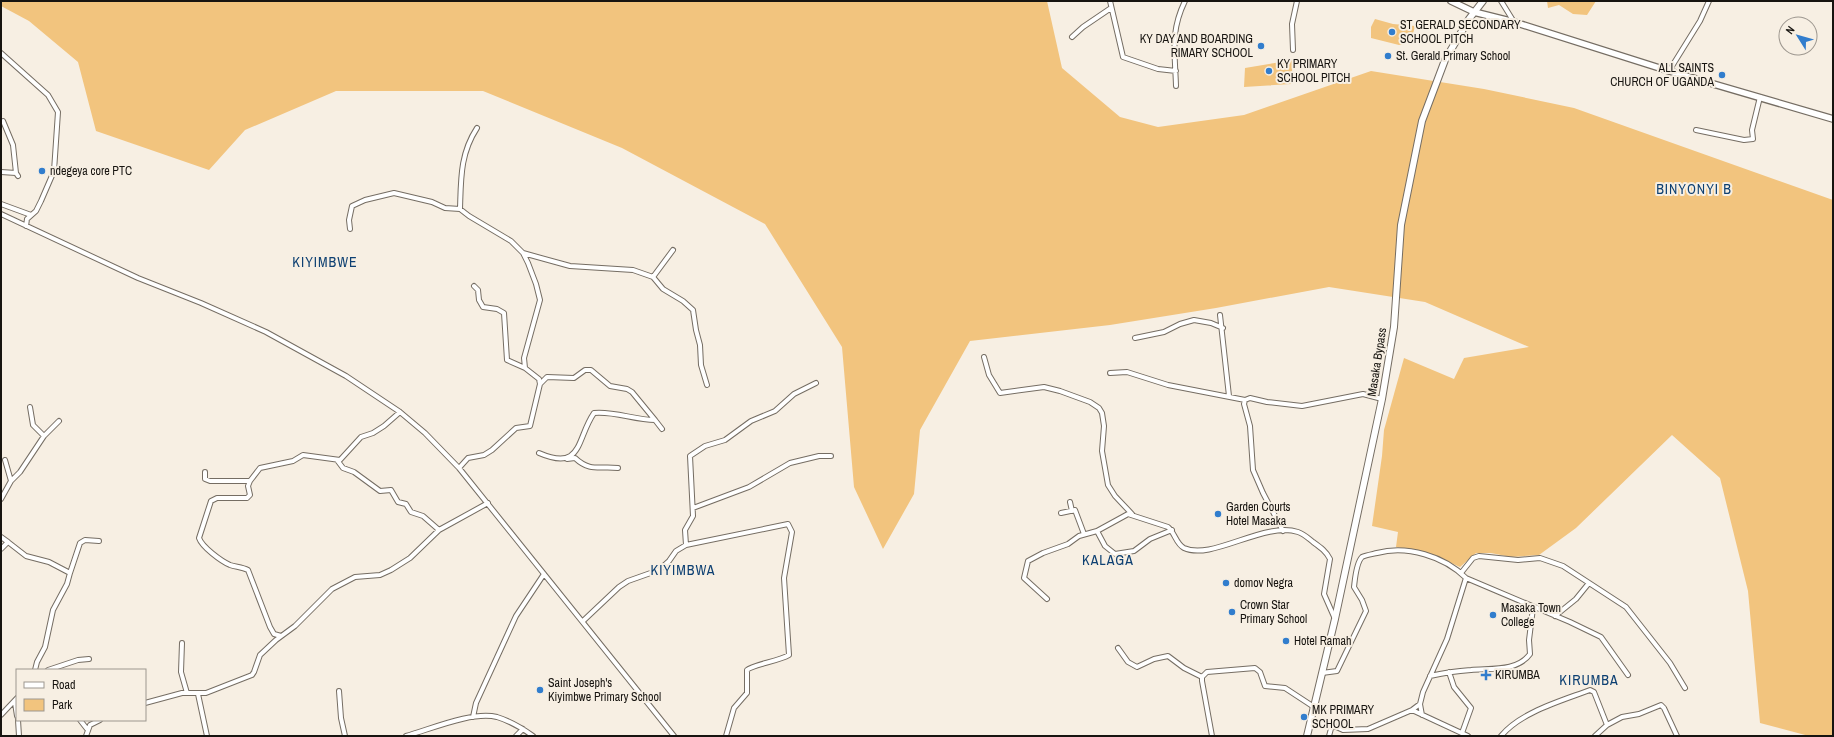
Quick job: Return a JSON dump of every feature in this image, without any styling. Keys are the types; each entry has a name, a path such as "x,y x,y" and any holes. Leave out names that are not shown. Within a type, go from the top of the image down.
{"highway":[{"name":"Masaka Bypass","path":"1307,736 1335,619 1382,399 1394,327 1401,225 1419,132 1445,60 1474,12 1483,1"}],"main road":[{"path":"1451,1 1474,12 1514,22 1669,71 1833,119"}],"street":[{"path":"1110,1 1123,57 1158,69 1176,71"},
{"path":"1176,86 1175,28 1178,16 1185,1"},
{"path":"1293,50 1292,24 1297,1"},
{"path":"1501,1 1514,22"},
{"path":"1669,71 1700,21 1709,1"},
{"path":"1072,37 1083,27 1111,8"},
{"path":"1,53 48,95 58,112 54,171 36,211 27,219 26,226"},
{"path":"1696,130 1744,140 1753,139 1752,130 1760,97"},
{"path":"1,172 17,175 14,145 3,121"},
{"path":"460,209 462,167 468,143 477,128"},
{"path":"350,229 349,220 352,206 364,200 394,193 432,202 445,208 460,209 469,216 512,241 523,253 536,284 540,300 524,358 525,368"},
{"path":"1,204 31,215"},
{"path":"1,214 138,278 201,303 266,332 346,376 400,412 425,433 459,468 674,736"},
{"path":"653,277 673,250"},
{"path":"523,253 570,266 632,270 653,277 663,289 683,301 693,310 700,345 701,365 707,385"},
{"path":"459,468 468,458 484,455 492,450 516,428 530,426 540,384 539,379 525,368 507,360 504,313 497,309 483,307 479,300 478,290 474,286"},
{"path":"1220,315 1223,328 1229,396"},
{"path":"1134,338 1164,332 1180,324 1194,320 1211,323 1223,328"},
{"path":"984,357 989,375 1000,393 1044,387 1090,402 1099,408 1102,413 1104,426 1102,451 1108,485 1115,496 1132,514 1168,527 1172,530 1179,544 1184,548 1192,550 1205,550 1249,537 1283,531 1297,531 1302,534 1328,555 1330,564 1324,594 1335,619"},
{"path":"540,384 547,377 574,378 586,370 591,370 610,386 627,389 632,392 662,430"},
{"path":"1110,373 1126,372 1168,385 1245,400 1250,398 1267,402 1302,406 1363,394 1382,399"},
{"path":"686,545 685,530 692,520 693,508 690,456 705,446 725,440 752,421 775,411 794,394 816,383"},
{"path":"1245,400 1244,404 1250,426 1253,470 1283,531"},
{"path":"30,407 33,425 44,436"},
{"path":"282,636 274,634 270,628 248,570 229,564 203,546 199,538 211,501 217,498 247,498 250,495 248,486 250,481 256,471 260,468 292,461 303,455 337,460 342,459 361,436 373,433 384,426 400,412"},
{"path":"564,459 576,451 594,413 613,412 644,420 655,420"},
{"path":"1,498 44,436 59,422"},
{"path":"539,453 552,458 575,458 584,466 593,468 618,468"},
{"path":"693,508 749,487 790,463 819,456 831,456"},
{"path":"5,460 11,482"},
{"path":"337,460 343,468 354,472 380,491 391,490 398,502 406,504 411,512 423,516 439,530"},
{"path":"205,472 205,479 210,481 250,481"},
{"path":"1070,502 1072,511"},
{"path":"146,703 187,693 206,693 252,674 260,655 300,622 332,589 355,577 380,575 391,570 410,558 439,530 488,503"},
{"path":"1061,513 1075,510 1080,528 1084,534"},
{"path":"1047,599 1024,578 1028,561 1043,553 1068,544 1084,534 1097,531 1124,516 1132,514"},
{"path":"582,621 619,587 628,581 659,570 676,551 686,545 788,524 792,532 784,578 789,655 766,664 750,667 747,670 747,693 734,708 726,736"},
{"path":"1097,531 1105,546 1115,554 1134,551 1150,540 1172,530"},
{"path":"1,537 26,556 49,562 70,573"},
{"path":"35,669 37,662 45,647 53,610 67,584 80,543 85,540 99,541"},
{"path":"1,549 8,542"},
{"path":"1322,673 1337,671 1340,668 1350,643 1366,611 1362,600 1354,587 1360,561 1364,556 1390,550 1418,553 1438,560 1461,573 1466,578 1533,608 1570,622 1603,639 1617,662 1628,675"},
{"path":"1461,573 1473,558 1479,556 1518,560 1540,558 1567,568 1589,584 1624,604 1630,610 1670,663 1685,688"},
{"path":"474,717 476,703 516,616 544,574"},
{"path":"1422,715 1420,704 1430,676 1447,639 1466,578"},
{"path":"1555,616 1576,599 1589,584"},
{"path":"1430,676 1449,672 1499,669 1524,660 1530,654 1529,640 1533,608"},
{"path":"182,643 181,672 187,693"},
{"path":"1118,648 1128,662 1137,667 1154,659 1168,656 1184,668 1202,677"},
{"path":"51,669 72,662 90,659"},
{"path":"1202,677 1207,672 1255,668 1260,672 1265,686 1286,688 1314,707"},
{"path":"1449,672 1456,691 1471,708 1462,733"},
{"path":"1202,677 1212,736"},
{"path":"1501,736 1508,728 1538,709 1590,690 1594,692 1607,726"},
{"path":"340,691 341,718 345,736"},
{"path":"198,694 207,736"},
{"path":"1,715 16,700"},
{"path":"1329,734 1339,729 1376,728 1400,714 1412,710 1420,704"},
{"path":"1595,736 1607,726 1622,717 1639,714 1661,704 1677,736"},
{"path":"1412,710 1468,736"},
{"path":"406,736 474,717 496,717 523,729 533,736"},
{"path":"18,721 19,736"},
{"path":"81,721 87,729"},
{"path":"86,736 87,729 90,725 98,721"},
{"path":"1310,722 1332,725 1339,729"},
{"path":"1329,734 1332,725"},
{"path":"516,736 523,729"}],"green space":[{"path":"1,1 1047,1 1062,68 1120,117 1158,127 1244,115 1371,71 1484,89 1574,108 1833,200 1833,736 1809,736 1760,723 1748,591 1720,478 1672,435 1576,528 1539,555 1511,557 1491,553 1476,553 1460,567 1429,553 1396,547 1398,532 1372,526 1382,456 1384,430 1404,358 1454,379 1464,358 1529,347 1425,302 1329,287 1216,308 1110,325 970,341 920,430 914,494 883,549 854,487 842,347 765,224 622,148 483,91 336,91 245,130 209,170 96,131 78,62 29,21 1,6"},
{"path":"1547,1 1596,1 1587,15 1573,14 1559,5 1548,8"},
{"name":"ST GERALD SECONDARY SCHOOL PITCH","path":"1375,19 1393,24 1415,26 1411,42 1399,45 1371,38 1371,27"},
{"name":"KY PRIMARY SCHOOL PITCH","path":"1293,60 1291,84 1244,87 1245,68"}],"place":[{"name":"ST GERALD SECONDARY SCHOOL PITCH","path":"1392,32"},
{"name":"KY DAY AND BOARDING RIMARY SCHOOL","path":"1261,46"},
{"name":"St. Gerald Primary School","path":"1388,56"},
{"name":"KY PRIMARY SCHOOL PITCH","path":"1269,71"},
{"name":"ALL SAINTS CHURCH OF UGANDA","path":"1722,75"},
{"name":"ndegeya core PTC","path":"42,171"},
{"name":"Garden Courts Hotel Masaka","path":"1218,514"},
{"name":"domov Negra","path":"1226,583"},
{"name":"Crown Star Primary School","path":"1232,612"},
{"name":"Masaka Town College","path":"1493,615"},
{"name":"Hotel Ramah","path":"1286,641"},
{"name":"KIRUMBA","path":"1486,675"},
{"name":"Saint Joseph's Kiyimbwe Primary School","path":"540,690"},
{"name":"MK PRIMARY SCHOOL","path":"1304,717"}],"district":[{"name":"BINYONYI B","path":"1694,189"},
{"name":"KIYIMBWE","path":"325,262"},
{"name":"KALAGA","path":"1108,560"},
{"name":"KIYIMBWA","path":"683,570"},
{"name":"KIRUMBA","path":"1589,680"}]}
